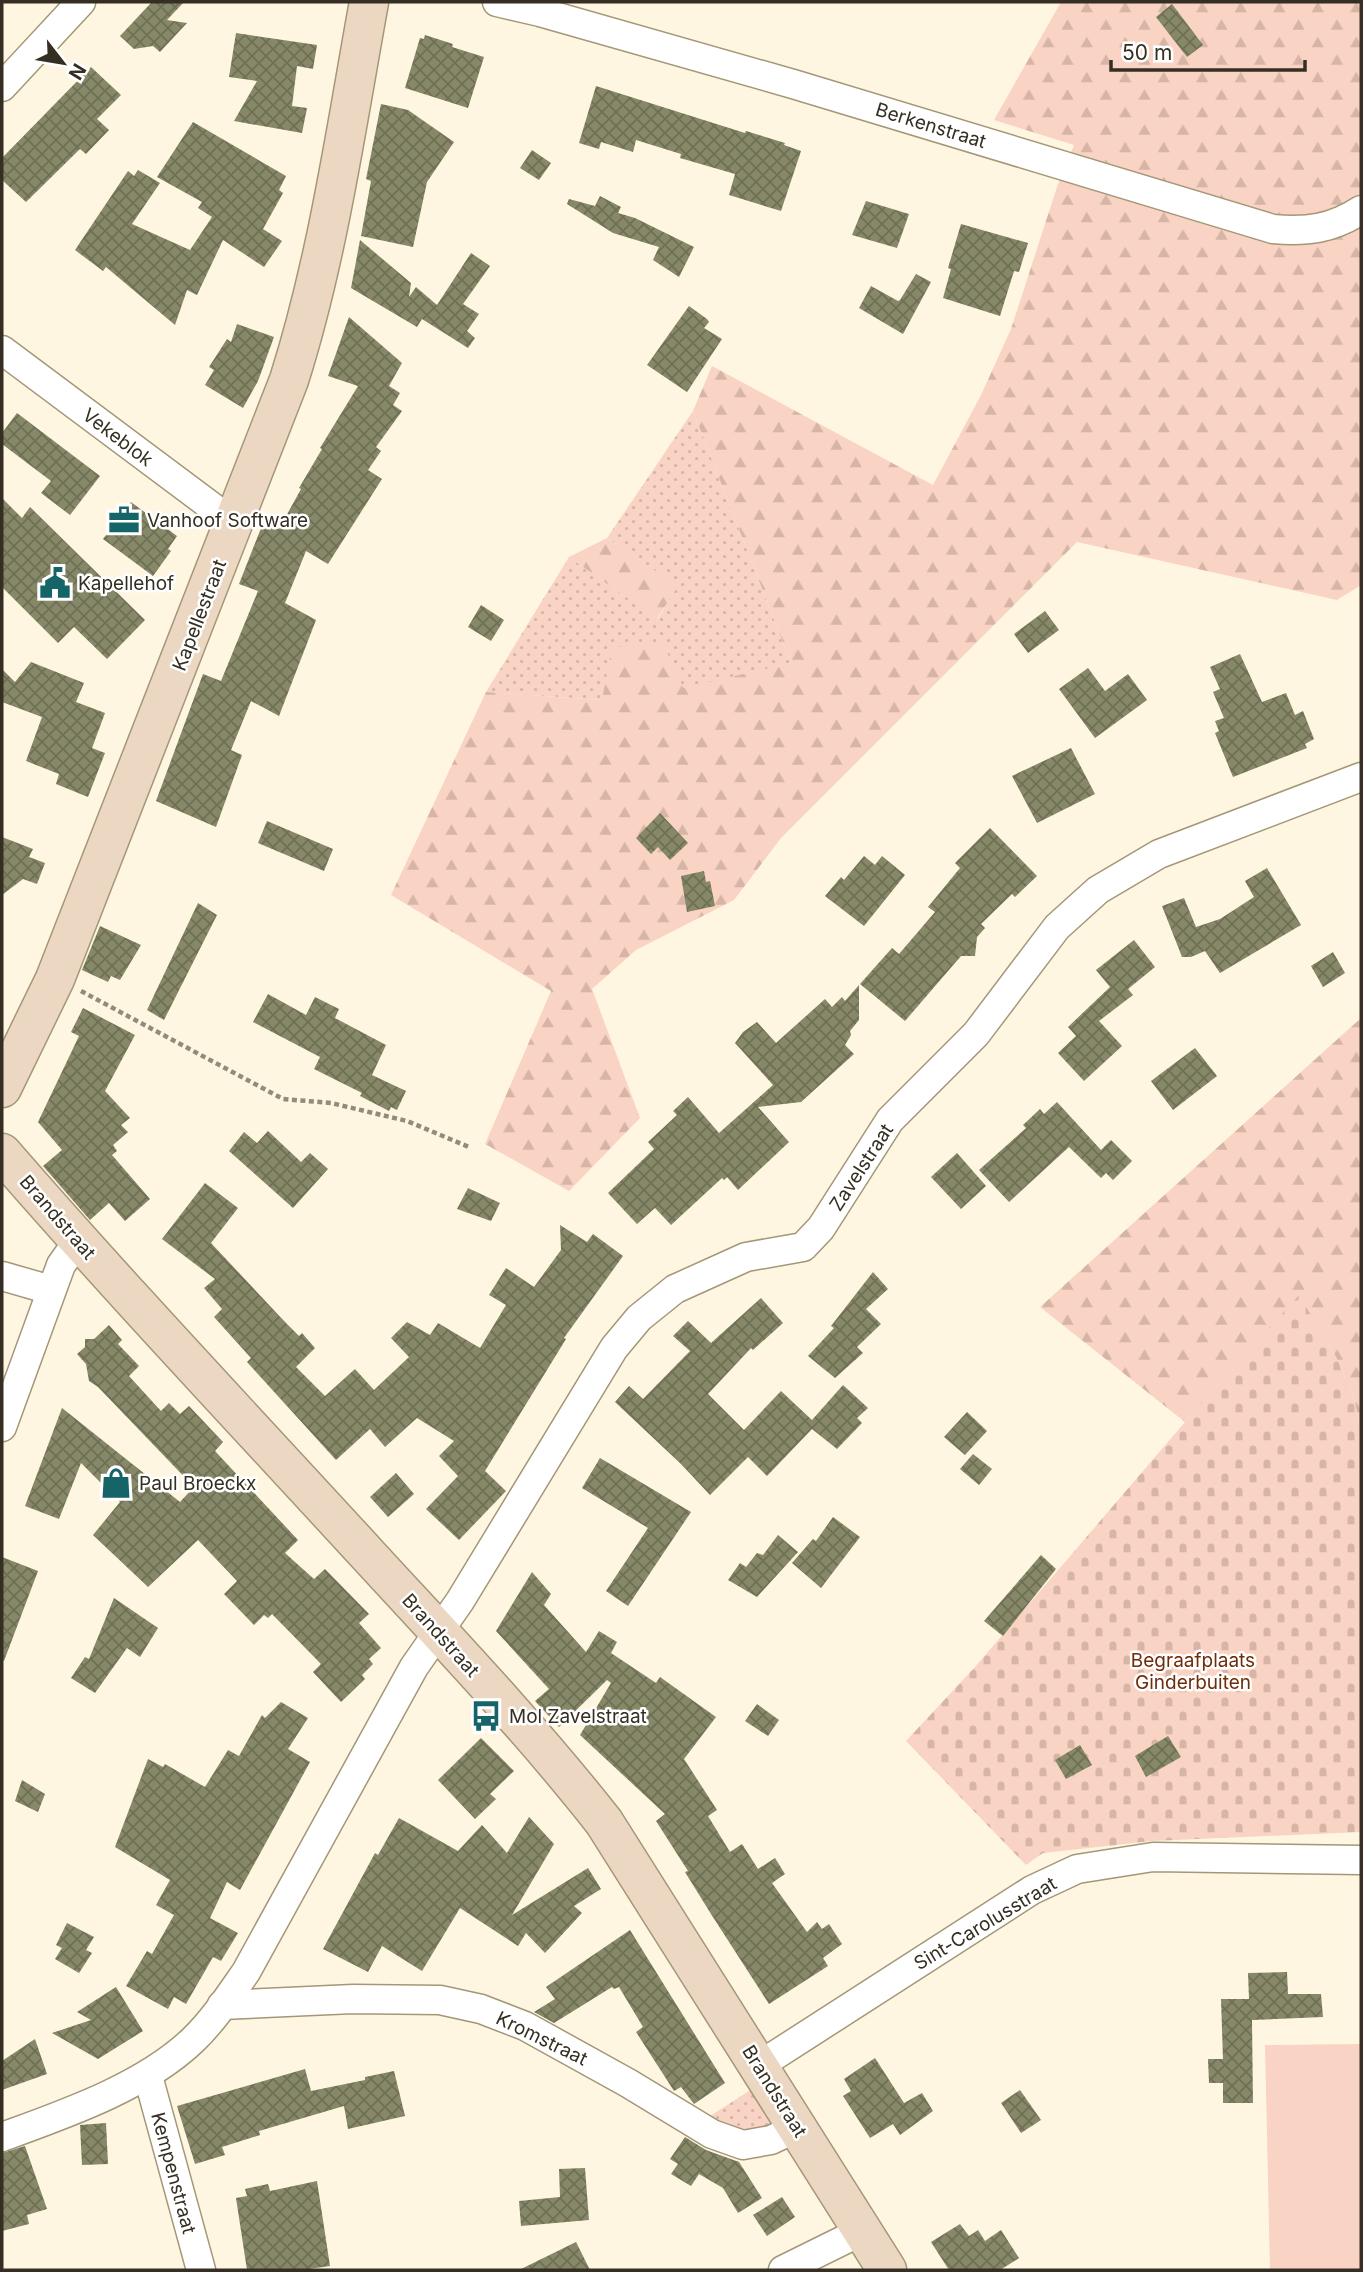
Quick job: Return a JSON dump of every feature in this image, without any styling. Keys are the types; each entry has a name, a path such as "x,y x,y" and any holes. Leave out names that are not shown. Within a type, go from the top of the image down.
{"street":[{"path":"2,87 81,2"},
{"name":"Kapellestraat","path":"2,1088 55,979 289,380 307,323 321,263 369,2"},
{"name":"Berkenstraat","path":"498,2 793,83 1273,229 1305,232 1344,221 1361,210"},
{"name":"Vekeblok","path":"2,350 235,524"},
{"name":"Zavelstraat","path":"439,1631 614,1348 639,1318 675,1289 746,1256 803,1247 821,1228 890,1120 976,1034 1057,927 1075,910 1098,890 1159,854 1361,777"},
{"name":"Brandstraat","path":"2,1153 78,1241 439,1631 604,1822 760,2065 887,2270"},
{"path":"2,1427 61,1265 78,1241"},
{"path":"2,1276 51,1290"},
{"path":"2,2137 53,2119 148,2076 195,2039 246,1972 414,1667 439,1631"},
{"name":"Sint-Carolusstraat","path":"760,2065 1032,1891 1077,1869 1153,1857 1361,1860"},
{"name":"Kromstraat","path":"222,2005 353,1999 440,2000 481,2009 525,2026 704,2129 743,2145 771,2140 798,2127"},
{"name":"Kempenstraat","path":"148,2076 201,2270"},
{"path":"783,2270 862,2231"}],"path":[{"path":"55,979 160,1032 283,1100 331,1103 407,1121 469,1147"}],"green space":[{"path":"1061,2 1361,2 1361,585 1337,600 1077,542 781,838 734,900 636,950 592,989 640,1118 569,1191 485,1144 551,991 391,895 486,692 602,700 612,647 664,645 683,688 791,663 693,411 712,366 933,485 981,395 1011,329 1057,187 1074,145 994,120"},
{"path":"693,411 791,663 682,689 612,648 603,700 486,692 569,557 658,619 677,586 607,538"},
{"path":"607,538 678,586 657,619 569,557"},
{"path":"1361,1018 1361,1434 1354,1398 1336,1357 1299,1296 1185,1422 1040,1307"},
{"name":"Begraafplaats Ginderbuiten","path":"1299,1295 1336,1357 1354,1398 1361,1434 1361,1832 1152,1841 1043,1853 1026,1865 906,1741 975,1667 1185,1422"},
{"path":"1361,2044 1361,2270 1270,2270 1265,2045"},
{"path":"752,2089 775,2127 757,2136 704,2120"}],"building":[{"path":"152,2 184,2 167,20 187,23 160,52 153,46 134,49 120,36"},
{"path":"1172,4 1203,45 1187,57 1156,17"},
{"path":"236,33 317,45 313,69 297,66 292,106 307,108 302,133 234,121 257,81 229,77"},
{"path":"425,35 484,57 468,108 405,88 420,38 424,39"},
{"path":"91,67 121,95 97,119 109,130 86,154 80,149 26,202 2,180 2,158"},
{"path":"596,86 785,143 784,145 801,151 781,211 729,195 735,174 680,158 681,154 636,140 633,152 601,142 599,149 579,143"},
{"path":"381,104 408,110 454,142 427,182 413,247 361,236 371,181 366,179"},
{"path":"193,122 286,176 279,190 283,193 263,229 282,241 264,267 223,240 197,295 187,290 175,325 106,267 103,271 75,250 128,171 134,176 138,170 160,183 132,224 190,250 212,217 198,208 202,202 157,177"},
{"path":"532,150 551,163 539,180 520,168"},
{"path":"600,196 621,207 618,213 635,218 694,247 679,277 653,260 659,247 613,233 567,204 569,199 595,206"},
{"path":"866,201 909,214 897,248 852,235"},
{"path":"961,224 1028,243 1019,272 1014,271 1000,316 943,298 951,269 948,268"},
{"path":"360,240 411,283 409,297 416,287 437,305 471,253 490,266 463,304 479,314 467,331 475,338 468,348 422,319 417,327 351,288"},
{"path":"916,274 931,282 903,334 859,308 871,286 900,300"},
{"path":"689,306 707,319 709,322 704,328 722,339 687,392 647,365"},
{"path":"349,317 402,363 389,386 400,393 393,405 402,411 376,447 381,451 368,470 382,479 328,564 306,551 285,603 316,620 279,716 251,701 231,750 242,755 216,827 156,801 203,674 221,681 258,591 239,584 263,523 279,529 322,449 320,448 358,386 328,376"},
{"path":"237,324 274,337 258,381 243,408 205,385 214,370 209,367 227,339 231,342"},
{"path":"17,413 100,476 70,515 41,493 51,481 2,444 2,433"},
{"name":"Kapellehof","path":"2,498 22,518 30,507 145,620 107,659 74,627 58,643 2,587"},
{"path":"131,502 177,536 168,549 171,551 153,576 103,539"},
{"path":"481,605 504,620 491,641 468,627"},
{"path":"1045,611 1059,630 1028,653 1014,634"},
{"path":"1240,654 1262,702 1286,693 1295,715 1303,711 1314,739 1305,744 1307,748 1233,777 1215,733 1219,731 1215,721 1224,718 1213,692 1220,689 1210,667"},
{"path":"31,662 84,683 76,702 105,713 92,748 105,753 88,797 56,784 59,774 26,761 42,717 2,702 2,669 15,682"},
{"path":"1088,668 1105,691 1128,674 1147,700 1095,738 1059,689"},
{"path":"1071,748 1095,794 1037,823 1012,776"},
{"path":"660,813 688,843 670,860 658,847 651,854 636,838"},
{"path":"267,821 333,849 324,871 258,843"},
{"path":"990,828 1037,876 1015,897 1012,894 981,924 985,928 977,937 975,956 961,956 905,1021 860,984 892,948 899,954 935,912 928,907 960,868 955,863"},
{"path":"2,837 33,849 29,857 45,863 37,884 23,879 2,895"},
{"path":"864,856 875,865 882,856 905,875 864,926 825,896 841,877 844,880"},
{"path":"1267,868 1301,925 1220,973 1205,951 1191,957 1182,957 1162,906 1184,898 1196,927 1220,919 1254,897 1245,881"},
{"path":"704,871 706,882 710,881 715,906 687,912 681,876"},
{"path":"198,903 217,915 164,1020 147,1010"},
{"path":"100,926 141,945 120,980 111,976 108,982 82,970"},
{"path":"1134,940 1155,967 1128,989 1133,995 1099,1021 1122,1046 1084,1081 1058,1053 1076,1036 1068,1027 1110,987 1096,970"},
{"path":"1333,952 1345,973 1323,987 1311,966"},
{"path":"859,985 859,1020 850,1031 851,1035 845,1045 854,1054 801,1102 758,1107 789,1142 738,1190 727,1177 724,1180 722,1178 671,1225 655,1208 637,1224 608,1193 654,1149 648,1142 677,1115 673,1111 688,1097 719,1133 773,1085 735,1043 743,1032 757,1022 776,1043 825,999 832,1007 842,997 845,1001"},
{"path":"268,994 306,1015 315,997 339,1009 335,1018 386,1045 372,1075 406,1091 397,1110 391,1107 389,1111 360,1096 362,1093 314,1069 320,1057 253,1022"},
{"path":"83,1008 135,1035 105,1091 130,1118 121,1125 128,1132 113,1145 117,1151 112,1155 150,1199 125,1221 109,1203 90,1220 43,1166 62,1150 38,1122 79,1036 71,1032"},
{"path":"1195,1048 1217,1076 1173,1110 1151,1081"},
{"path":"1057,1102 1101,1150 1111,1140 1132,1161 1113,1180 1106,1173 1101,1178 1069,1147 1009,1202 979,1170 1026,1128 1023,1125 1040,1109 1044,1114"},
{"path":"268,1131 301,1162 310,1153 328,1169 293,1208 229,1151 244,1132 257,1143"},
{"path":"957,1153 986,1186 961,1209 931,1177"},
{"path":"205,1183 238,1208 211,1243 285,1322 299,1336 302,1333 315,1348 296,1367 325,1396 355,1369 374,1390 409,1357 391,1338 407,1322 430,1335 438,1323 480,1348 506,1305 489,1295 506,1268 534,1287 561,1250 560,1225 587,1242 593,1234 623,1256 564,1338 566,1339 485,1471 506,1491 459,1540 426,1509 458,1476 439,1456 454,1441 417,1418 385,1447 370,1429 336,1460 247,1362 251,1358 214,1317 222,1309 204,1288 215,1279 162,1239"},
{"path":"468,1188 500,1203 491,1221 457,1209"},
{"path":"873,1272 888,1289 866,1309 881,1324 857,1347 863,1353 835,1378 808,1356 834,1328 831,1326"},
{"path":"761,1298 783,1323 753,1350 751,1348 708,1394 744,1430 781,1391 812,1420 843,1385 868,1408 857,1418 862,1423 837,1449 812,1429 767,1476 748,1457 710,1495 615,1402 629,1386 643,1399 690,1351 673,1336 688,1321 711,1343"},
{"path":"109,1325 122,1340 118,1344 139,1366 129,1376 161,1411 169,1403 180,1414 189,1406 223,1442 215,1451 298,1540 285,1553 314,1579 325,1569 369,1614 359,1623 381,1648 369,1659 373,1664 362,1675 365,1679 341,1702 313,1672 321,1664 272,1614 268,1618 264,1615 254,1625 224,1594 237,1581 198,1540 148,1587 93,1535 120,1502 81,1463 59,1519 25,1506 62,1408 180,1502 194,1487 98,1387 89,1381 86,1364 77,1354 85,1347 85,1339 94,1339"},
{"path":"967,1412 987,1431 965,1455 944,1437"},
{"path":"973,1454 992,1469 979,1485 960,1469"},
{"path":"600,1458 691,1512 628,1606 606,1591 648,1528 582,1488"},
{"path":"396,1473 414,1494 388,1517 370,1497"},
{"path":"833,1517 860,1537 821,1588 792,1563 813,1539 816,1541"},
{"path":"778,1535 798,1552 757,1597 728,1580 740,1563 746,1567 757,1553 763,1555"},
{"path":"1041,1555 1056,1569 1003,1636 984,1621"},
{"path":"2,1557 38,1571 4,1661 2,1660"},
{"path":"532,1572 551,1594 544,1605 586,1652 599,1631 617,1642 611,1653 656,1683 660,1677 716,1717 684,1759 717,1810 708,1816 730,1852 742,1844 758,1869 775,1858 785,1874 772,1883 807,1932 817,1922 822,1929 829,1924 842,1944 823,1958 828,1966 769,2004 685,1872 688,1871 656,1821 665,1814 580,1735 611,1683 607,1680 559,1727 535,1701 549,1689 496,1631"},
{"path":"114,1598 158,1628 140,1657 127,1648 95,1693 71,1678 85,1657 89,1659"},
{"path":"281,1702 308,1718 288,1749 310,1762 240,1890 227,1882 210,1918 238,1933 221,1961 213,1957 186,2004 174,1997 168,2009 126,1986 147,1951 152,1954 174,1915 156,1905 170,1880 115,1847 148,1759 163,1767 165,1764 205,1787 228,1750 239,1756 262,1715 265,1718"},
{"path":"757,1704 779,1720 768,1736 745,1721"},
{"path":"1168,1736 1181,1757 1146,1777 1135,1756"},
{"path":"481,1738 514,1771 490,1794 496,1799 475,1819 438,1780"},
{"path":"1080,1745 1092,1765 1066,1779 1055,1760"},
{"path":"22,1780 45,1794 38,1812 15,1801"},
{"path":"529,1817 554,1844 512,1915 588,1868 601,1889 574,1906 582,1913 545,1953 526,1933 518,1946 460,1908 422,1971 382,1946 368,1972 323,1949 375,1853 378,1855 399,1818 458,1851 482,1825 507,1853"},
{"path":"67,1923 94,1937 86,1950 92,1953 79,1973 55,1959 62,1948 56,1945"},
{"path":"630,1930 725,2083 694,2104 681,2087 674,2091 636,2032 643,2027 619,1987 612,1987 554,2023 534,2012 555,1999 546,1987"},
{"path":"1287,1972 1288,1994 1321,1994 1323,2017 1252,2020 1253,2103 1223,2103 1223,2083 1209,2083 1208,2059 1223,2059 1221,1999 1249,1999 1248,1973"},
{"path":"116,1987 143,2031 98,2059 52,2033 91,2020 77,2012"},
{"path":"35,2039 47,2074 2,2090 2,2061"},
{"path":"875,2058 904,2103 922,2093 933,2111 900,2135 893,2124 870,2138 843,2096 851,2091 844,2079"},
{"path":"305,2069 311,2091 394,2071 405,2116 348,2129 344,2106 259,2131 260,2135 222,2147 225,2155 195,2164 177,2106"},
{"path":"1020,2090 1041,2120 1021,2133 1001,2103"},
{"path":"106,2123 108,2164 82,2165 80,2125"},
{"path":"685,2137 706,2150 739,2162 762,2198 738,2213 723,2188 699,2174 691,2186 671,2174 678,2164 670,2159"},
{"path":"25,2146 47,2209 27,2215 29,2224 2,2231 2,2153"},
{"path":"585,2168 589,2220 521,2226 519,2201 560,2197 559,2169"},
{"path":"317,2181 330,2266 302,2270 247,2270 236,2198 247,2196 245,2189 268,2184 270,2191"},
{"path":"782,2197 795,2217 767,2236 753,2215"},
{"path":"960,2224 969,2236 978,2230 985,2241 1001,2230 1019,2258 1000,2270 949,2270 931,2242"},
{"path":"576,2242 590,2270 519,2270"}],"place":[{"name":"Vanhoof Software","path":"124,520"},
{"name":"Kapellehof","path":"55,583"},
{"name":"Paul Broeckx","path":"116,1483"},
{"name":"Mol Zavelstraat","path":"486,1716"}]}
